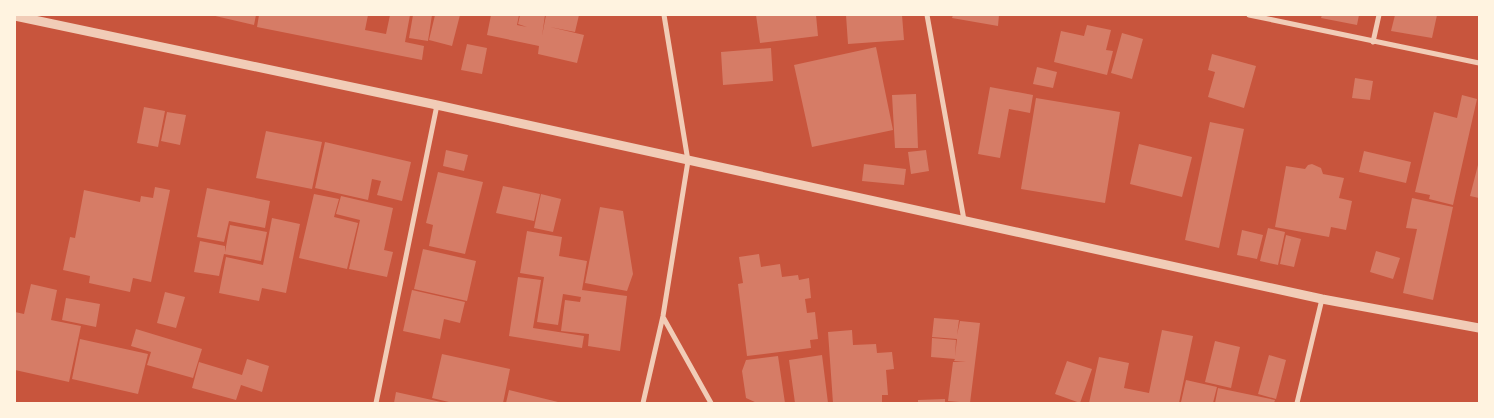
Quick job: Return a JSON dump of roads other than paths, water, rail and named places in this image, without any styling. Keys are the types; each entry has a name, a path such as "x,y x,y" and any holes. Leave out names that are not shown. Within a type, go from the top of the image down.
{"street":[{"path":"643,403 663,316 688,161 664,15"},
{"path":"927,15 964,220"},
{"path":"1249,15 1479,64"},
{"path":"1373,42 1379,15"},
{"path":"15,16 436,105 1322,299 1479,328"},
{"path":"376,403 436,105"},
{"path":"1298,403 1322,299"},
{"path":"663,316 711,403"}]}
